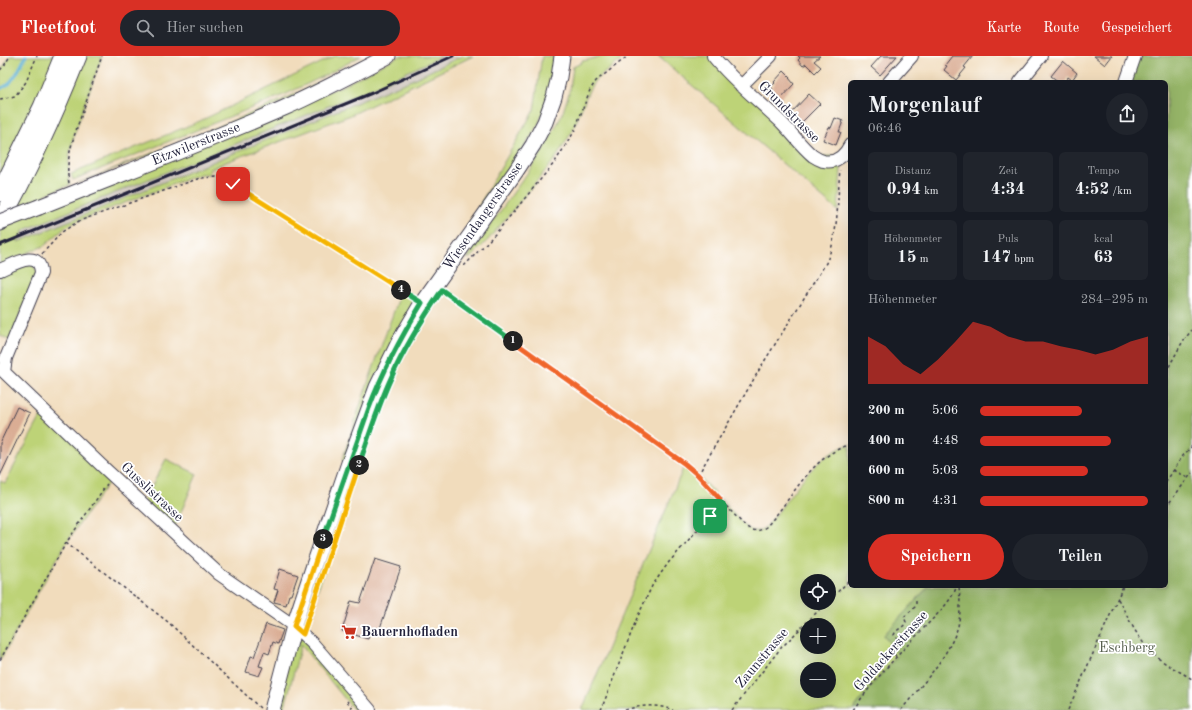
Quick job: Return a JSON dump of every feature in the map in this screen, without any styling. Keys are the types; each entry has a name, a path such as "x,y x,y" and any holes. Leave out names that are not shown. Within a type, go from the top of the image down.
{"highway":[{"path":"0,193 36,119 63,56"},
{"path":"0,222 44,136 78,56"}],"main road":[{"name":"Etzwilerstrasse","path":"0,222 219,136 279,110 388,56"},
{"name":"Wiesendangerstrasse","path":"272,710 294,626 373,397 399,342 422,303 533,145 545,122 552,102 558,82 562,56"}],"street":[{"name":"Grundstrasse","path":"713,56 741,86 786,127 812,156 829,162 842,156"},
{"path":"741,86 771,56"},
{"path":"892,80 912,56"},
{"path":"1022,80 1041,56"},
{"path":"1127,80 1135,56"},
{"path":"842,156 848,148"},
{"path":"0,270 24,260 37,260"},
{"name":"Gusslistrasse","path":"37,260 41,265 42,273 6,358 4,372 101,465 219,574 294,626 314,645 370,710"}],"path":[{"path":"0,70 10,56"},
{"path":"0,100 15,96 26,82 37,56"},
{"path":"68,176 70,153 76,131 102,56"},
{"path":"461,268 481,250 555,162 574,132 590,90 596,81 628,56"},
{"path":"698,475 762,365 823,271 834,242 842,156"},
{"path":"37,260 62,232 79,221 200,178 216,177 233,184 422,303"},
{"path":"442,290 698,475 746,527 754,531 759,531 769,523 802,480 817,464 834,450 848,445"},
{"path":"1168,368 1183,341 1192,330"},
{"path":"1168,479 1182,457 1192,446"},
{"path":"1174,470 1188,478"},
{"path":"1168,504 1192,472"},
{"path":"0,660 66,543 106,485"},
{"path":"601,710 637,618 652,586 669,562 714,511 720,499"},
{"path":"66,543 168,622 262,710"},
{"path":"836,593 848,582"},
{"name":"Goldackerstrasse","path":"853,710 896,657 944,606 957,588"},
{"path":"900,710 941,660 956,633 959,619 958,588"},
{"path":"1068,710 1122,588"},
{"path":"1118,599 1135,631 1154,655 1192,679"},
{"path":"896,657 894,651 898,641 894,637 894,634 905,624 906,622 904,617 916,606 916,600"},
{"name":"Zaunstrasse","path":"732,710 776,653 819,610"},
{"path":"625,710 635,707 662,706 673,710"}],"shaded area":[{"path":"442,56 462,56 407,82 17,242 24,230 368,90"}],"green space":[{"path":"10,56 102,56 74,135 69,165 70,185 46,194 39,207 342,86 399,56 442,56 368,90 24,230 18,242 407,82 462,56 473,56 351,115 226,162 211,169 209,174 200,174 80,220 66,227 44,246 12,259 0,270 0,70"},
{"path":"335,56 361,56 286,94 73,180 71,174 200,121"},
{"path":"371,56 377,56 260,113 78,183 259,110 302,91"},
{"path":"542,56 554,56 554,59 550,90 538,126 464,237 469,223 534,110"},
{"path":"601,56 626,56 594,82 589,90 573,130 556,158 488,240 470,258 467,258 543,151 562,115 570,90 573,67 582,61"},
{"path":"658,56 713,56 812,156 842,156 838,211"},
{"name":"Eschberg","path":"1135,56 1192,56 1192,710 853,710 898,655 884,635 927,588 1168,588 1168,80 1127,80"},
{"path":"33,265 37,272 10,341 0,335 0,276 23,266"},
{"path":"401,292 412,299 414,303 346,462 342,460 366,388"},
{"path":"369,408 377,411 303,634 370,710 354,710 301,645 284,710 272,710"},
{"path":"44,411 113,476 66,543 0,660 0,481 5,483"},
{"path":"848,445 848,588 927,588 884,635 898,655 853,710 582,710 685,464 744,525 751,530 758,531 769,524 803,479 819,462 838,449"},
{"path":"166,459 197,474 174,529 144,501"}],"building":[{"path":"798,56 820,56 814,61 821,67 815,73 806,64 803,66 798,60 800,58"},
{"path":"881,56 897,56 880,75 871,67"},
{"path":"952,56 973,56 964,67 966,68 956,80 944,70 947,66 945,65"},
{"path":"1094,56 1112,56 1105,65"},
{"path":"1063,61 1077,73 1072,80 1068,77 1066,80 1056,80 1051,76"},
{"path":"784,71 794,84 778,101 769,93 773,89 771,87 775,83 774,82"},
{"path":"809,94 820,104 801,123 791,113"},
{"path":"835,118 843,121 836,145 823,140 829,127 831,128"},
{"path":"17,407 30,413 0,476 0,443"},
{"path":"375,559 401,567 379,631 371,629 368,639 342,631 351,601 360,603"},
{"path":"280,569 298,575 286,605 274,602 278,590 274,589"},
{"path":"266,624 283,630 278,644 273,642 269,654 264,652 259,666 263,667 259,676 246,672 251,656 254,657"}],"waterway":[{"path":"0,89 9,84 26,56"}],"railway":[{"path":"0,245 372,93 453,56"}],"place":[{"name":"Bauernhofladen","path":"349,632"}],"route":[{"path":"233,184 422,303 406,329 377,387 349,463 294,626 303,634 377,411 391,376 422,320 442,290 691,469 720,499 718,505 710,516"}]}
